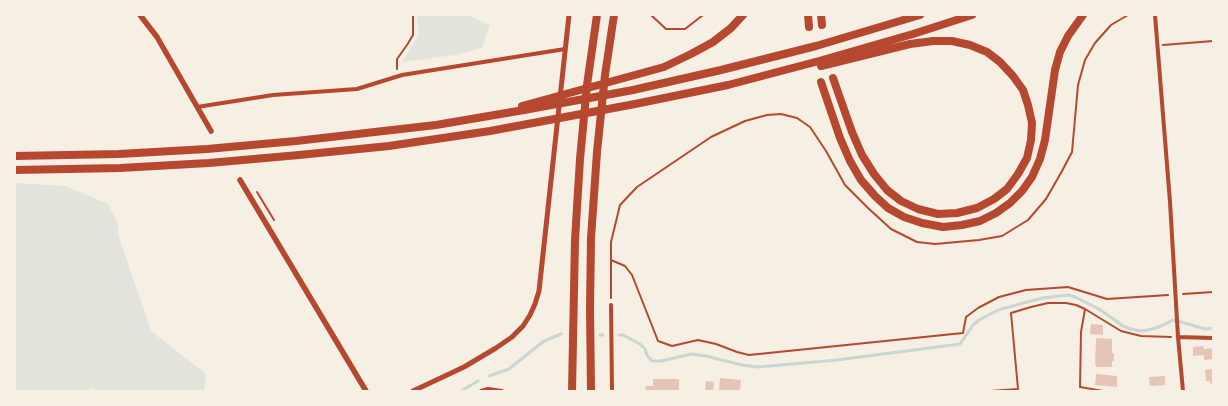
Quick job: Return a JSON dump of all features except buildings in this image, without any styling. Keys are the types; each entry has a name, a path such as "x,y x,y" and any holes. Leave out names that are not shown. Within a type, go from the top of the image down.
{"highway":[{"path":"572,391 575,240 580,159 586,94 597,15"},
{"path":"591,391 591,238 597,152 605,75 614,15"},
{"path":"489,116 664,67 713,42 731,28 743,15"},
{"path":"808,15 809,27"},
{"path":"821,15 822,25"},
{"path":"15,156 119,154 267,144 436,125 633,90 816,46 920,15"},
{"path":"15,170 209,163 388,146 490,131 728,85 819,61 972,15"},
{"path":"821,82 850,161 861,180 888,208 904,217 943,227 980,221 1010,203 1032,178 1045,140 1055,70 1060,52 1068,36 1083,15"},
{"path":"635,104 728,89 910,44 952,41 970,45 987,52 1000,62 1023,90 1032,123 1027,158 1007,189 994,200 977,208 958,213 938,214 918,209 902,201 887,190 874,174 862,155 852,132 833,78"}],"main road":[{"path":"140,15 157,37 211,131"},
{"path":"240,180 366,391"}],"street":[{"path":"413,391 464,367 512,337 530,315 535,304 539,291 570,15"},
{"path":"1155,15 1183,391"},
{"path":"198,107 273,95 357,88 397,76 566,48"},
{"path":"611,305 612,391"},
{"path":"1178,337 1213,338"},
{"path":"481,391 488,389 502,391"}],"lane":[{"path":"651,15 666,29 685,30 703,15"}],"path":[{"path":"397,76 397,59 413,35 413,15"},
{"path":"1158,46 1213,41"},
{"path":"611,260 624,266 632,275 658,341 672,346 698,340 749,355 963,333 966,318 978,308 999,297 1026,290 1068,287 1107,298 1213,292"},
{"path":"990,391 1018,389 1011,313 1048,303 1066,303 1085,309 1121,331 1141,336 1178,337"},
{"path":"1085,309 1081,332 1080,387 1102,391"}],"shaded area":[{"path":"417,15 467,15 490,25 482,48 455,55 402,62 419,34"},
{"path":"15,183 65,186 108,204 117,221 119,237 151,331 206,374 204,391 99,391 91,388 86,391 15,391"}],"waterway":[{"path":"619,335 623,335 640,344 652,361 661,361 691,354 758,367 837,360 960,344 973,325 998,310 1042,298 1068,295 1099,309 1123,326 1131,329 1148,330 1173,320 1205,329 1213,328"},
{"path":"489,376 509,369 544,341 561,334"},
{"path":"461,391 478,381"}]}
